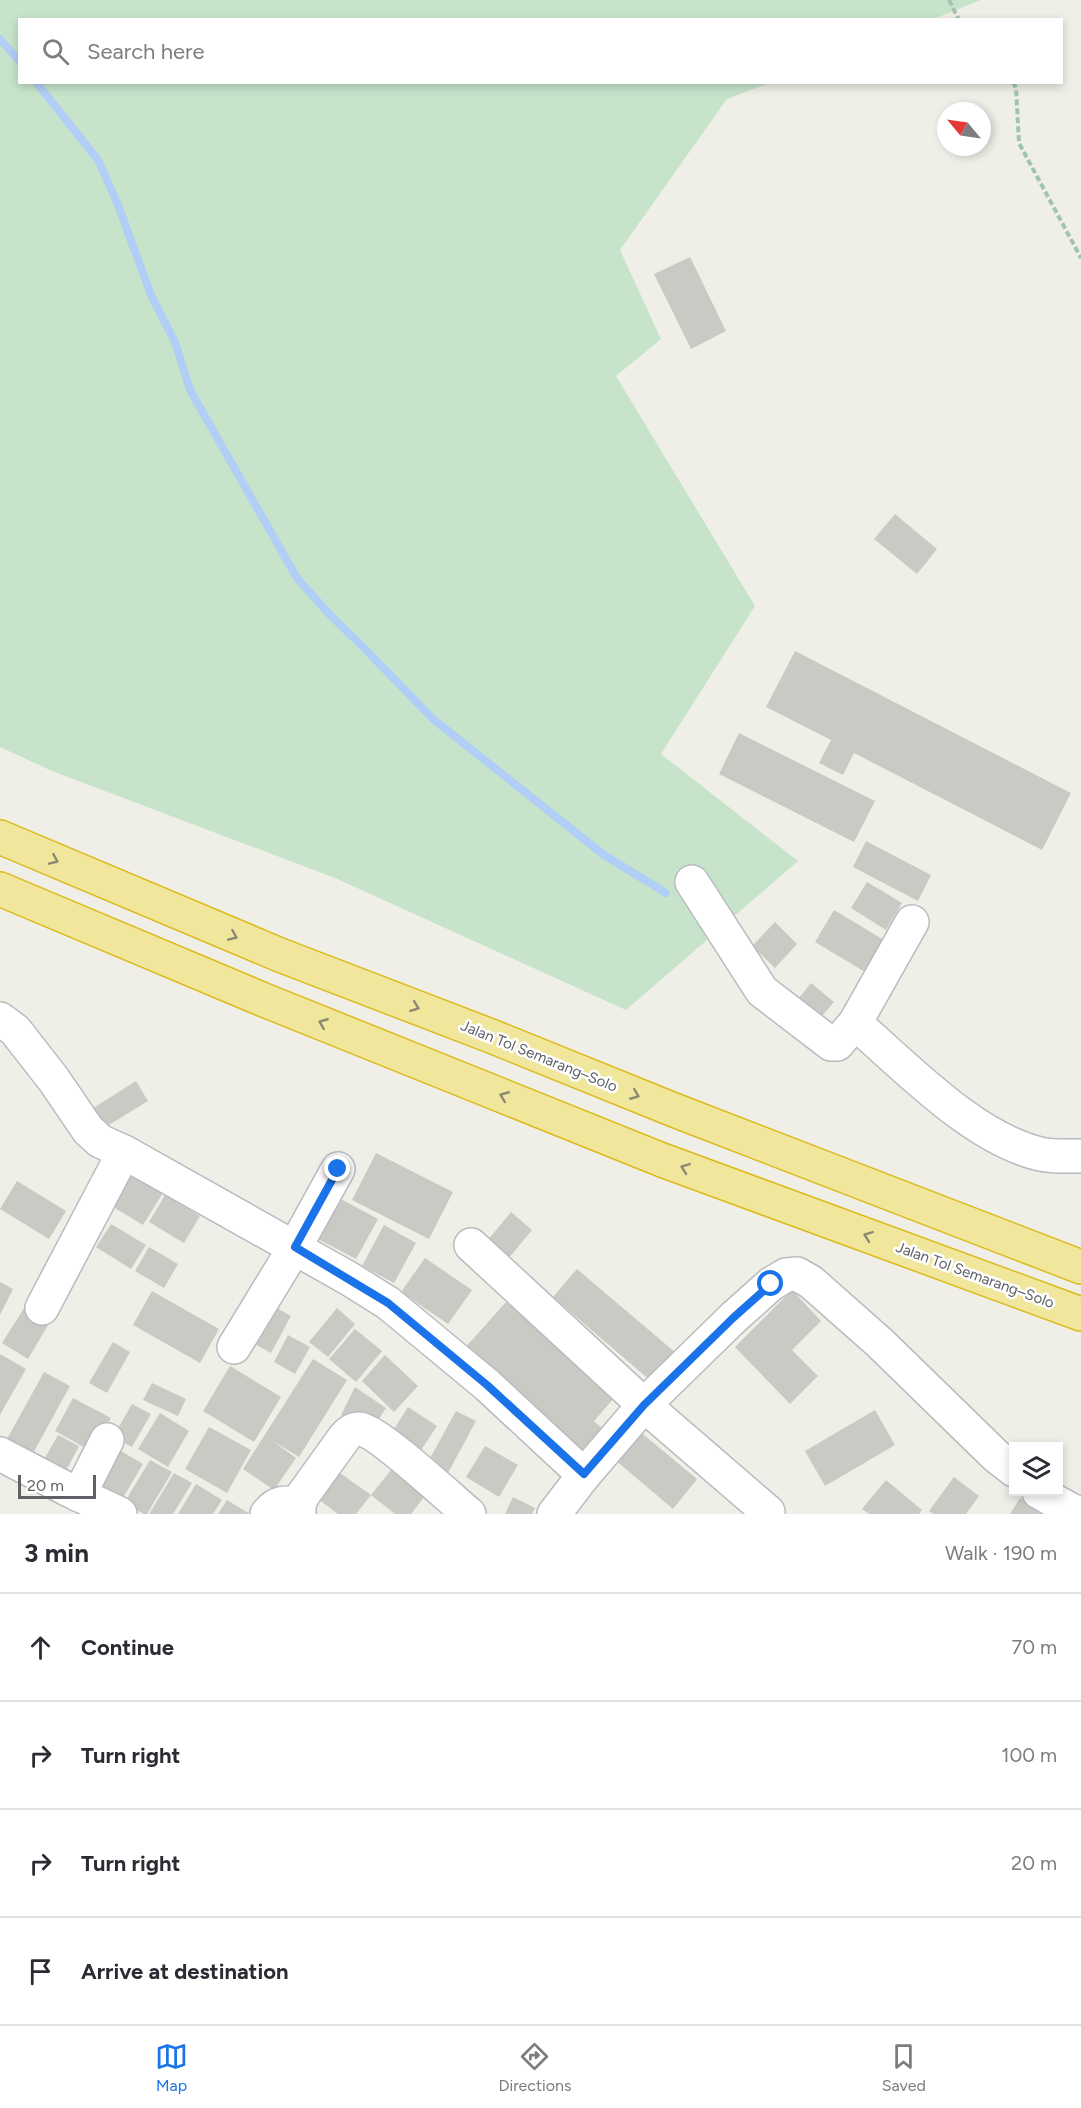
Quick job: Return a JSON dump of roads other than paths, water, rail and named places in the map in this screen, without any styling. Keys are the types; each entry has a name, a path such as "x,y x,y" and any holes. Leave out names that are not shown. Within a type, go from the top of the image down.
{"highway":[{"name":"Jalan Tol Semarang–Solo","path":"0,837 280,956 1081,1267"},
{"name":"Jalan Tol Semarang–Solo","path":"0,889 264,1000 662,1160 1081,1314"}],"street":[{"path":"692,882 762,991 831,1044 847,1032 912,922"},
{"path":"0,1019 15,1030 54,1080 88,1130 100,1141 295,1247 388,1303 487,1385 584,1474"},
{"path":"847,1032 978,1127 1012,1146 1042,1155 1081,1156"},
{"path":"42,1308 124,1152"},
{"path":"234,1347 295,1247 338,1169"},
{"path":"471,1245 644,1405 768,1512"},
{"path":"567,1509 584,1474 644,1405 733,1318 771,1284 786,1275 797,1274 811,1282 880,1343 1009,1466"},
{"path":"267,1514 273,1506 284,1502 299,1509 303,1495 344,1438 351,1431 360,1429 370,1432 387,1445 469,1514"},
{"path":"79,1495 107,1440"},
{"path":"0,1454 120,1514"},
{"path":"1047,1496 1080,1514"}],"waterway":[{"path":"0,39 18,60"},
{"path":"38,84 98,160 118,205 151,295 175,342 190,390 297,578 329,614 433,719 604,855 666,893"}]}
